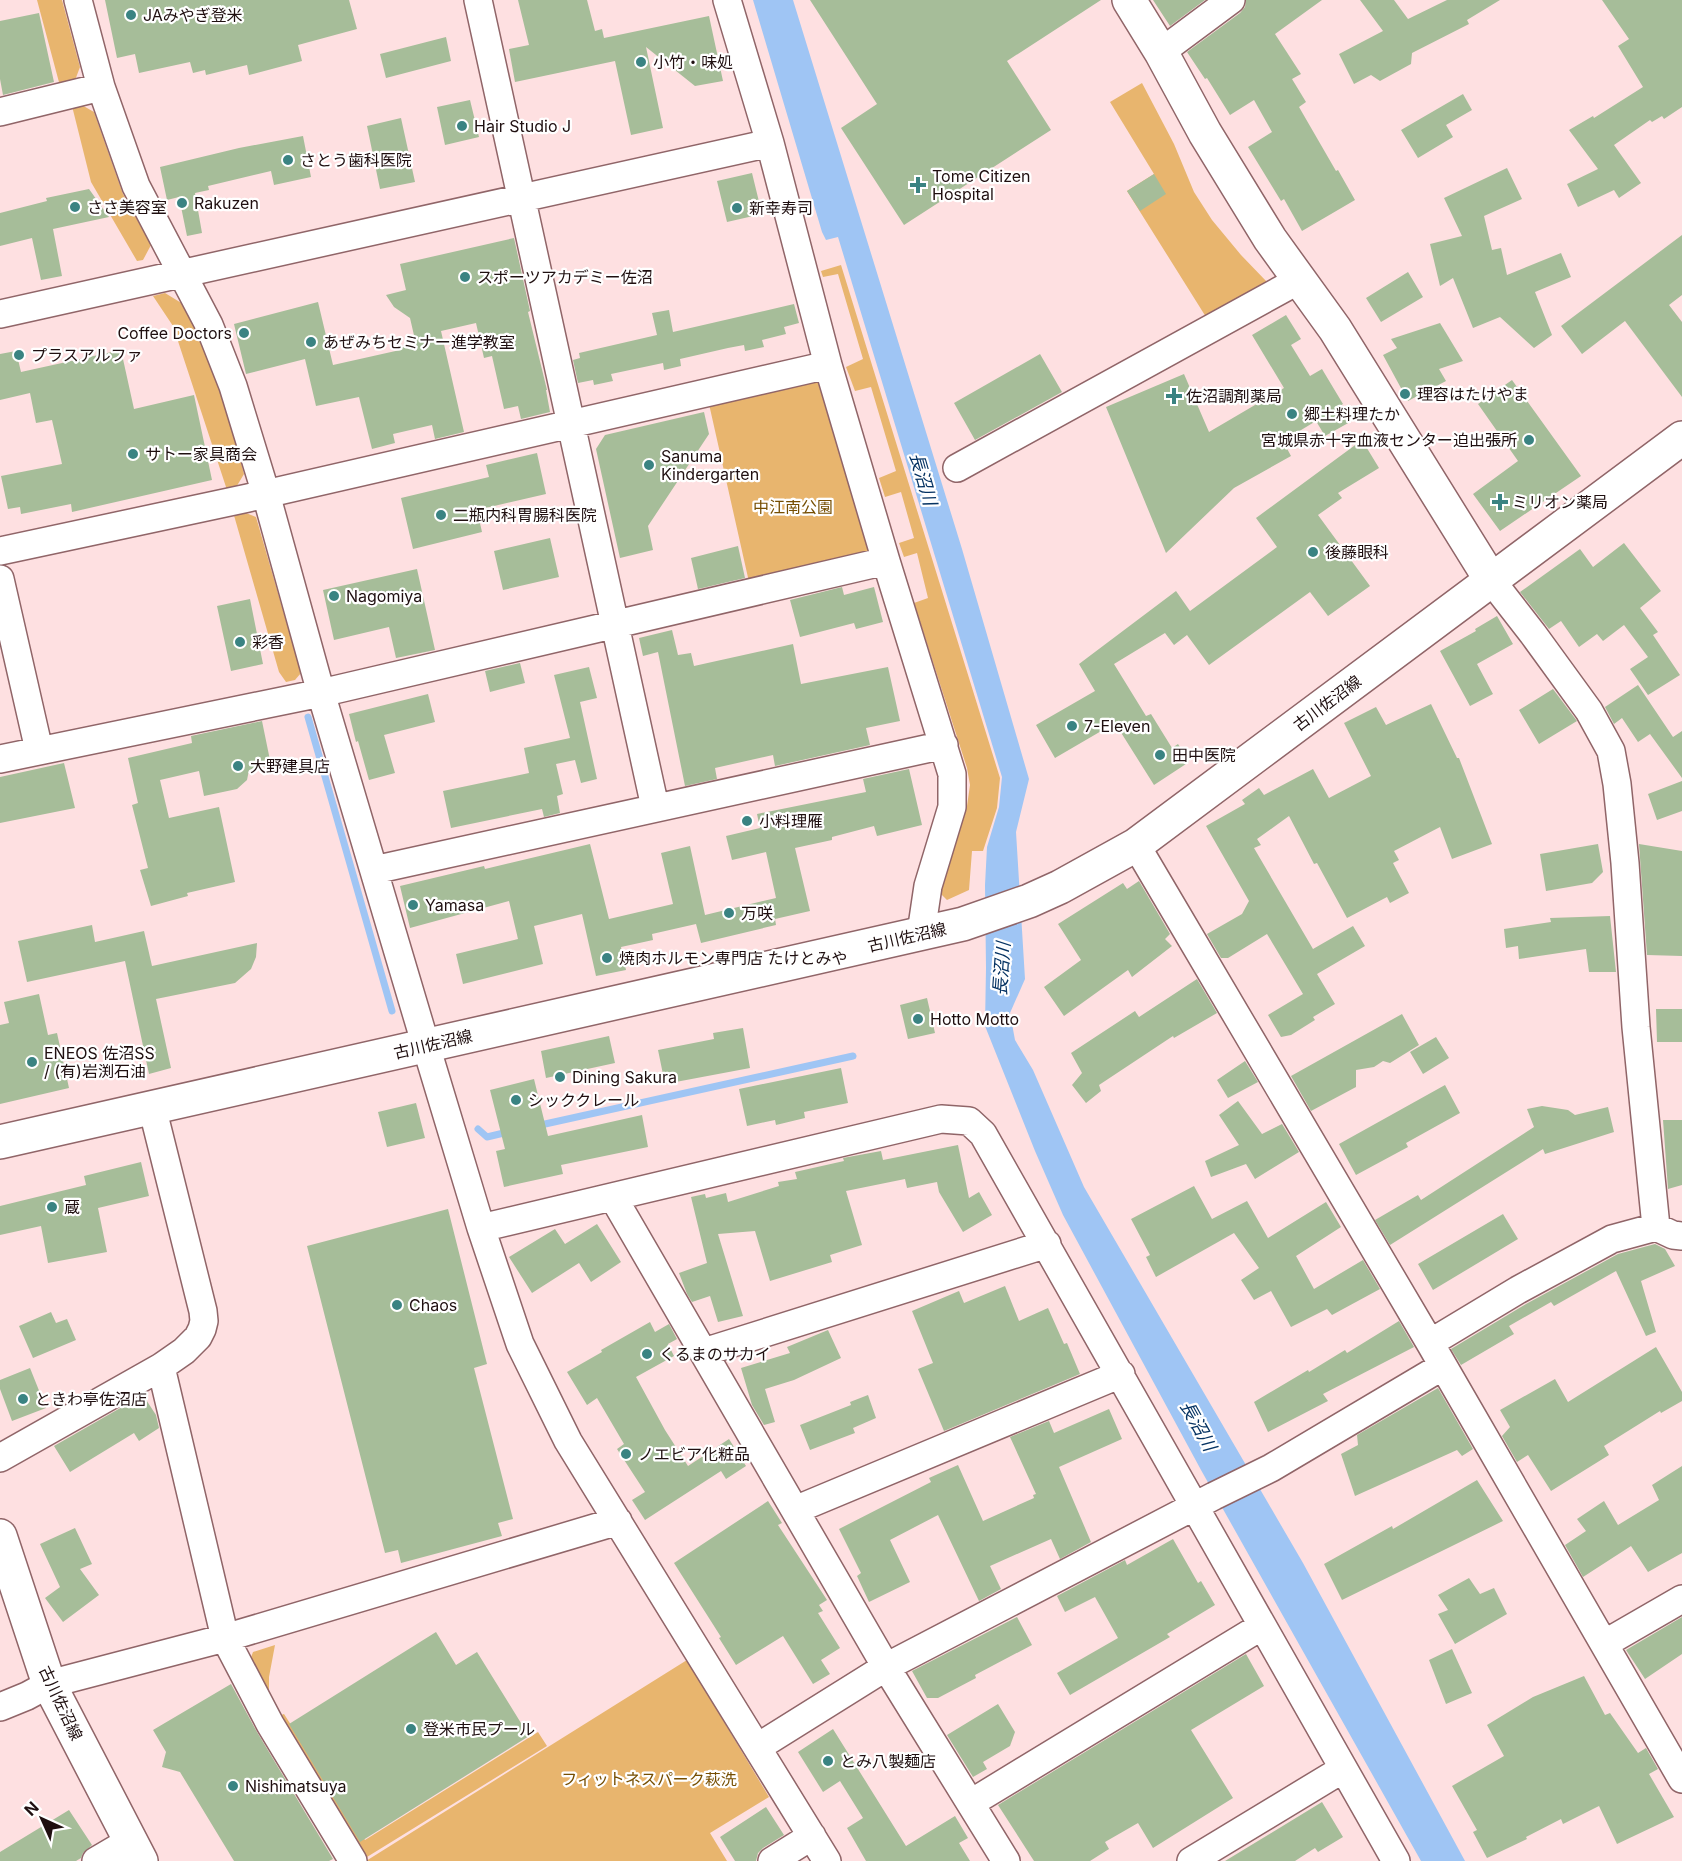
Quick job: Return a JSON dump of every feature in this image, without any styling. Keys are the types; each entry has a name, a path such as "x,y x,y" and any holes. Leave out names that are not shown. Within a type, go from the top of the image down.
{"main road":[{"path":"1129,0 1161,52 1205,133 1270,239 1335,329 1491,580"},
{"name":"古川佐沼線","path":"0,1142 963,924 1029,901 1136,845 1682,438"},
{"name":"古川佐沼線","path":"0,1536 48,1684 135,1851"}],"street":[{"path":"78,0 101,87 136,186 209,325 233,386 426,1046 481,1228 520,1344 568,1441 827,1861"},
{"path":"478,0 656,807"},
{"path":"727,0 770,143 828,365 952,774 952,807 928,885 921,933"},
{"path":"1161,52 1231,0"},
{"path":"0,111 101,87"},
{"path":"0,314 770,143"},
{"path":"957,468 1299,280"},
{"path":"0,551 266,494 828,365"},
{"path":"0,759 321,693 886,561"},
{"path":"0,579 39,750"},
{"path":"1491,580 1589,711 1611,751 1617,784 1625,863 1636,1027 1656,1227"},
{"path":"374,870 944,745"},
{"path":"1136,845 1437,1354 1682,1779"},
{"path":"0,1458 160,1367 191,1345 198,1337 204,1321 194,1271 152,1107"},
{"path":"481,1228 941,1119 969,1121 983,1134 1121,1374 1204,1501 1262,1626 1396,1861"},
{"path":"613,1197 886,1667 1006,1861"},
{"path":"758,1747 886,1667 1271,1468 1437,1354 1518,1290 1612,1239 1656,1227 1673,1235 1682,1236"},
{"path":"704,1352 1047,1244"},
{"path":"160,1367 225,1638 270,1724 353,1861"},
{"path":"795,1510 1121,1374"},
{"path":"0,1707 48,1684 225,1638 618,1521"},
{"path":"1604,1644 1682,1599"},
{"path":"971,1803 1262,1626"},
{"path":"1191,1861 1343,1769"},
{"path":"772,1861 812,1836"},
{"path":"96,1861 135,1851"}],"green space":[{"path":"37,0 62,0 80,67 74,83 60,86"},
{"path":"1142,83 1174,144 1194,192 1212,220 1267,282 1206,317 1127,191 1154,174 1110,102"},
{"path":"80,104 94,112 123,194 151,245 143,260 137,261 91,182 72,106"},
{"path":"841,265 1000,778 997,808 983,851 972,851 969,890 947,900 940,893 945,868 967,806 970,785 967,768 914,603 928,598 917,553 904,557 899,543 914,538 901,492 885,497 879,478 896,471 871,387 855,391 846,367 863,359 838,274 823,277 821,271"},
{"path":"165,293 183,304 198,332 223,396 244,474 235,489 227,490 173,326 153,296"},
{"name":"中江南公園","path":"817,379 869,553 749,582 709,404"},
{"path":"241,511 256,517 301,673 295,680 286,682 279,672 233,512"},
{"path":"275,1645 269,1677 269,1694 365,1840 538,1732 547,1746 367,1857 278,1717 250,1660 253,1652"},
{"name":"フィットネスパーク萩洗","path":"687,1660 769,1797 710,1833 727,1861 366,1861"}],"water":[{"name":"長沼川","path":"753,0 793,0 962,549 1029,779 1016,832 1025,979 1010,1013 1015,1040 1033,1070 1084,1187 1303,1563 1465,1861 1421,1861 1201,1470 1063,1215 985,1026 987,847 999,807 1002,777 838,237 826,240 822,232"}],"building":[{"path":"105,0 349,0 357,29 298,45 302,61 249,75 247,65 206,75 205,70 193,73 190,62 139,73 135,54 117,58"},
{"path":"518,0 587,0 595,31 602,29 604,38 709,16 723,81 695,86 646,47 663,128 631,135 615,61 515,82 509,49 529,45"},
{"name":"Tome Citizen Hospital","path":"810,0 1101,0 1007,61 1051,130 904,225 841,128 877,104"},
{"path":"1153,0 1205,0 1170,26"},
{"path":"1246,0 1322,0 1275,34 1301,74 1292,79 1306,102 1299,107 1355,200 1302,231 1284,199 1281,201 1248,147 1272,132 1254,100 1230,115 1207,78 1205,79 1187,52 1240,13 1245,7"},
{"path":"1360,0 1394,0 1408,19 1447,0 1500,0 1467,20 1469,24 1412,53 1411,64 1380,81 1371,75 1354,84 1339,54 1383,31"},
{"path":"1602,0 1682,0 1682,107 1664,119 1662,116 1652,122 1650,120 1614,145 1641,183 1619,198 1614,190 1578,207 1567,184 1598,169 1569,130 1593,116 1594,118 1643,87 1618,46 1629,39"},
{"path":"39,13 54,82 3,95 0,79 0,21"},
{"path":"446,37 451,61 386,78 380,54"},
{"path":"1463,94 1472,110 1446,125 1453,137 1418,158 1401,130"},
{"path":"470,100 479,137 445,145 437,107"},
{"path":"401,118 415,182 380,189 367,126"},
{"path":"303,136 311,177 274,185 271,171 208,186 209,190 195,193 202,233 187,236 179,197 167,200 160,167 239,148"},
{"path":"1507,168 1522,199 1484,216 1492,250 1501,248 1507,275 1561,253 1571,277 1535,292 1552,335 1534,348 1500,317 1473,328 1453,278 1440,286 1430,244 1462,236 1444,198"},
{"path":"752,173 762,214 727,222 717,181"},
{"path":"1154,174 1166,194 1140,211 1127,191"},
{"path":"89,189 109,217 53,229 62,276 41,280 32,238 0,246 0,213 47,201 46,198"},
{"path":"1682,235 1682,295 1669,305 1682,322 1682,397 1625,321 1582,354 1561,326"},
{"path":"514,238 550,412 521,419 518,406 504,409 492,356 484,358 476,323 441,331 464,432 435,439 432,425 393,434 395,443 372,449 359,397 316,406 305,359 246,374 234,324 318,302 333,365 400,350 399,348 416,344 410,318 394,307 386,295 406,290 400,264"},
{"path":"1408,272 1423,297 1381,322 1366,298"},
{"path":"794,304 799,323 784,327 786,334 762,340 764,347 745,351 744,345 728,348 680,359 681,366 664,370 663,363 611,374 613,381 594,385 593,380 578,383 573,360 580,358 579,353 657,335 652,313 669,310 673,332"},
{"path":"1286,315 1301,339 1291,345 1310,376 1322,369 1343,404 1340,406 1350,422 1325,436 1316,421 1283,441 1291,456 1234,488 1166,553 1106,407 1184,374 1209,432 1284,388 1252,335"},
{"path":"1440,323 1463,361 1439,369 1446,381 1408,401 1383,355 1397,348 1391,339"},
{"path":"121,350 134,409 194,395 212,480 72,512 71,504 21,514 20,507 8,509 1,476 62,464 52,420 36,423 30,393 0,400 0,354 16,351 21,372"},
{"path":"1040,354 1062,392 975,440 954,403"},
{"name":"宮城県赤十字血液センター迫出張所","path":"1512,380 1581,476 1500,531 1473,494 1518,461 1478,404"},
{"path":"704,412 709,434 648,526 653,550 620,558 596,449 605,435"},
{"path":"1362,440 1379,468 1338,493 1342,498 1318,515 1370,586 1328,616 1310,592 1209,665 1187,635 1174,645 1165,633 1114,664 1146,716 1151,714 1172,748 1178,744 1189,762 1154,785 1115,723 1055,758 1036,725 1095,691 1079,664 1176,591 1190,611 1277,547 1256,518"},
{"path":"537,453 546,494 477,510 482,532 413,549 401,498 489,477 486,465"},
{"path":"550,538 559,577 503,590 494,551"},
{"path":"1624,543 1661,591 1640,608 1658,632 1653,635 1680,675 1648,695 1630,669 1648,657 1624,625 1603,641 1597,634 1579,647 1561,621 1549,629 1520,592 1580,549 1593,567"},
{"path":"738,546 745,578 698,589 691,558"},
{"path":"417,569 435,650 396,658 389,627 334,640 323,590"},
{"path":"842,587 844,595 874,587 883,622 856,629 854,623 800,637 790,600"},
{"path":"250,599 263,664 231,671 217,606"},
{"path":"1497,616 1513,644 1477,664 1493,694 1470,706 1440,651"},
{"path":"672,630 678,655 691,653 694,666 793,644 801,684 888,667 900,721 866,728 870,745 775,766 773,755 715,768 717,779 685,786 658,652 643,656 639,638"},
{"path":"520,663 525,683 490,692 485,671"},
{"path":"589,667 597,698 580,702 597,779 581,783 575,760 556,764 563,794 557,796 560,813 544,817 542,809 451,828 443,791 529,773 524,748 570,738 554,675"},
{"path":"1638,685 1673,737 1682,731 1682,778 1650,734 1638,742 1622,718 1614,724 1605,707"},
{"path":"1553,689 1577,721 1539,744 1519,710"},
{"path":"428,694 435,722 384,735 395,773 369,780 349,714"},
{"path":"1431,704 1459,758 1492,844 1452,859 1440,827 1394,851 1399,860 1393,863 1409,893 1390,903 1387,897 1347,918 1317,863 1314,864 1289,816 1257,839 1261,845 1254,848 1313,949 1353,926 1365,946 1317,974 1335,1004 1313,1017 1315,1020 1291,1035 1281,1037 1268,1015 1303,994 1267,934 1228,958 1221,958 1207,934 1242,914 1249,901 1206,826 1245,804 1242,800 1259,788 1264,795 1313,769 1329,798 1371,776 1344,723 1376,707 1386,725"},
{"path":"262,721 271,765 249,770 247,780 237,789 204,796 199,771 160,780 169,818 219,807 235,882 187,893 188,896 151,906 140,870 148,868 132,805 138,803 128,758 192,743 191,736"},
{"path":"64,763 75,808 0,823 0,777"},
{"path":"909,769 922,825 877,836 874,826 832,837 832,840 795,848 810,911 775,919 776,925 701,943 696,924 652,934 653,940 621,947 626,970 596,976 582,914 534,926 543,964 463,984 456,954 518,939 509,901 410,928 400,886 590,844 609,919 673,904 661,853 690,846 705,915 776,898 766,852 732,860 726,836 760,828 757,814 866,792 863,779"},
{"path":"1682,781 1682,811 1657,820 1648,794"},
{"path":"1598,844 1603,872 1592,883 1546,891 1540,854"},
{"path":"1639,844 1682,851 1682,956 1647,955"},
{"path":"1139,881 1170,934 1165,939 1172,946 1132,977 1128,970 1064,1016 1044,987 1081,960 1058,924 1123,883 1127,889"},
{"path":"1610,916 1616,972 1589,972 1586,949 1519,959 1518,946 1506,948 1504,929 1551,922 1550,918"},
{"path":"92,925 95,942 144,931 152,966 257,943 256,957 251,969 235,983 156,999 171,1068 149,1074 125,961 27,982 18,941"},
{"path":"1197,979 1217,1013 1174,1038 1173,1036 1099,1085 1101,1091 1086,1103 1072,1085 1082,1073 1071,1053 1135,1011 1139,1017"},
{"name":"ENEOS 佐沼SS / (有)岩渕石油","path":"39,994 48,1035 57,1033 69,1088 0,1104 0,1025 9,1023 4,1002"},
{"name":"Hotto Motto","path":"927,998 935,1033 908,1039 900,1005"},
{"path":"1656,1009 1682,1009 1682,1042 1657,1042"},
{"path":"1402,1014 1419,1045 1390,1063 1383,1061 1374,1067 1356,1070 1356,1087 1311,1111 1291,1076"},
{"path":"743,1028 750,1068 665,1084 658,1050 714,1039 713,1033"},
{"path":"609,1036 615,1063 546,1078 541,1051"},
{"path":"1436,1037 1449,1058 1423,1074 1410,1052"},
{"path":"1245,1061 1258,1082 1228,1098 1217,1080"},
{"path":"841,1068 848,1103 804,1112 805,1118 776,1125 775,1120 747,1126 739,1089"},
{"path":"534,1079 548,1136 642,1115 648,1147 561,1165 563,1174 504,1187 496,1151 505,1149 490,1090"},
{"path":"1445,1085 1460,1113 1406,1143 1408,1147 1356,1175 1339,1144"},
{"path":"1238,1101 1262,1134 1282,1124 1299,1152 1255,1179 1246,1164 1211,1177 1205,1161 1239,1145 1219,1115"},
{"path":"416,1103 425,1138 387,1147 378,1112"},
{"path":"1542,1106 1568,1110 1575,1115 1608,1107 1614,1132 1545,1154 1543,1149 1390,1245 1375,1220 1418,1195 1421,1200 1534,1127 1527,1109"},
{"path":"1663,1120 1682,1120 1682,1185 1668,1189"},
{"path":"958,1145 969,1198 979,1192 992,1215 963,1232 939,1192 937,1182 907,1188 905,1179 846,1191 862,1245 830,1255 832,1262 770,1281 755,1231 718,1234 743,1316 718,1322 710,1296 692,1302 687,1294 679,1273 707,1263 691,1197 705,1194 706,1198 726,1193 728,1202 779,1186 778,1182 797,1179 795,1172 844,1161 843,1158 881,1151 883,1160"},
{"path":"141,1162 149,1196 98,1208 107,1252 48,1263 41,1226 0,1235 0,1206 86,1185 84,1176"},
{"path":"1194,1186 1212,1219 1247,1201 1268,1238 1326,1202 1341,1227 1296,1256 1314,1289 1363,1260 1380,1289 1332,1315 1327,1309 1291,1327 1271,1291 1254,1300 1241,1280 1259,1268 1234,1233 1156,1277 1146,1257 1150,1255 1131,1219"},
{"path":"448,1209 487,1364 474,1368 513,1519 498,1523 502,1536 401,1563 398,1550 385,1553 307,1246"},
{"path":"1503,1214 1518,1239 1433,1290 1418,1264"},
{"path":"597,1224 621,1262 591,1282 579,1263 532,1293 509,1257 555,1229 565,1244"},
{"path":"1655,1244 1665,1249 1675,1266 1641,1281 1656,1332 1646,1336 1616,1271 1554,1306 1551,1302 1509,1326 1514,1334 1461,1365 1451,1349 1526,1304 1618,1254"},
{"path":"1005,1286 1019,1321 1048,1308 1064,1344 1067,1343 1080,1374 944,1431 918,1369 933,1363 912,1311 959,1291 964,1303"},
{"path":"51,1312 56,1323 67,1319 76,1340 33,1358 19,1326"},
{"path":"1399,1321 1414,1347 1323,1394 1328,1401 1268,1432 1254,1402 1345,1350 1347,1353"},
{"path":"650,1322 655,1332 669,1324 677,1339 668,1344 674,1356 636,1377 688,1466 729,1439 746,1466 726,1479 721,1471 645,1520 632,1500 645,1492 617,1449 624,1444 597,1398 587,1405 567,1372"},
{"path":"828,1330 841,1358 794,1380 765,1389 775,1422 764,1425 752,1405 741,1368 790,1353 787,1347"},
{"path":"1656,1347 1682,1392 1682,1401 1661,1413 1660,1411 1604,1446 1609,1455 1551,1491 1528,1455 1517,1462 1502,1436 1510,1427 1500,1410 1555,1379 1568,1402"},
{"name":"ときわ亭佐沼店","path":"30,1368 46,1408 12,1421 0,1389 0,1380"},
{"path":"1438,1388 1473,1449 1462,1456 1457,1450 1355,1496 1341,1454 1358,1445 1357,1435"},
{"path":"143,1395 156,1415 159,1428 139,1441 134,1433 70,1472 54,1446"},
{"path":"868,1395 876,1418 853,1428 855,1433 810,1450 800,1425 851,1405 850,1402"},
{"path":"1109,1409 1122,1439 1059,1467 1091,1542 1060,1559 1051,1539 990,1566 1001,1589 979,1601 938,1515 890,1540 910,1582 869,1602 857,1576 861,1573 839,1529 931,1482 929,1478 958,1465 983,1521 1034,1498 1033,1495 1036,1494 1010,1437 1049,1421 1054,1433"},
{"path":"1682,1466 1682,1553 1648,1572 1631,1546 1583,1577 1565,1545 1586,1531 1577,1519 1604,1501 1618,1525 1659,1500 1652,1485"},
{"path":"1477,1480 1503,1521 1342,1600 1324,1564 1392,1526 1393,1529"},
{"path":"768,1501 782,1523 778,1525 827,1600 819,1605 823,1611 818,1613 840,1648 821,1660 830,1674 813,1684 783,1636 736,1665 674,1563"},
{"path":"75,1528 92,1564 80,1569 99,1595 63,1622 45,1598 60,1587 40,1544"},
{"path":"1173,1539 1198,1583 1201,1581 1215,1605 1167,1634 1170,1637 1070,1695 1057,1673 1118,1638 1095,1597 1065,1612 1057,1596 1125,1560 1127,1565"},
{"path":"1469,1578 1480,1594 1494,1588 1507,1614 1455,1644 1438,1614 1448,1610 1438,1595"},
{"path":"1017,1617 1032,1645 975,1675 976,1678 938,1698 927,1698 912,1671"},
{"path":"1682,1617 1682,1654 1645,1679 1626,1650"},
{"name":"登米市民プール","path":"436,1632 456,1665 477,1652 529,1736 360,1842 289,1724"},
{"path":"1452,1649 1472,1693 1446,1704 1429,1660"},
{"path":"1246,1654 1264,1686 1191,1730 1233,1798 1153,1848 1138,1823 1105,1842 1109,1849 1090,1861 1034,1861 998,1805"},
{"path":"1584,1676 1605,1715 1610,1713 1638,1753 1646,1748 1658,1769 1649,1774 1674,1817 1617,1844 1599,1806 1563,1824 1561,1819 1526,1837 1527,1839 1487,1858 1473,1832 1477,1830 1452,1786 1504,1756 1487,1725 1533,1697"},
{"path":"231,1684 333,1859 329,1861 234,1861 180,1772 162,1767 166,1752 153,1730"},
{"path":"998,1704 1015,1732 1010,1746 983,1762 987,1769 973,1777 947,1735"},
{"path":"833,1729 906,1846 955,1816 968,1838 959,1843 970,1861 866,1861 847,1828 863,1818 840,1781 823,1792 798,1752"},
{"path":"1322,1802 1343,1837 1318,1852 1315,1848 1295,1861 1225,1861"},
{"path":"766,1807 784,1835 763,1848 758,1853 756,1861 735,1861 720,1837"},
{"path":"69,1810 92,1845 81,1858 76,1861 0,1861 0,1852"}],"waterway":[{"path":"308,717 392,1011"},
{"path":"536,1126 853,1056"},
{"path":"478,1129 487,1137 508,1132"}],"place":[{"name":"JAみやぎ登米","path":"131,15"},
{"name":"小竹・味処","path":"641,62"},
{"name":"Hair Studio J","path":"462,126"},
{"name":"さとう歯科医院","path":"288,160"},
{"name":"Tome Citizen Hospital","path":"918,185"},
{"name":"Rakuzen","path":"182,203"},
{"name":"ささ美容室","path":"75,207"},
{"name":"新幸寿司","path":"737,208"},
{"name":"スポーツアカデミー佐沼","path":"465,277"},
{"name":"Coffee Doctors","path":"244,333"},
{"name":"あぜみちセミナー進学教室","path":"311,342"},
{"name":"プラスアルファ","path":"19,355"},
{"name":"理容はたけやま","path":"1405,394"},
{"name":"佐沼調剤薬局","path":"1174,396"},
{"name":"郷土料理たか","path":"1292,414"},
{"name":"宮城県赤十字血液センター迫出張所","path":"1529,440"},
{"name":"サトー家具商会","path":"133,454"},
{"name":"Sanuma Kindergarten","path":"649,465"},
{"name":"ミリオン薬局","path":"1500,502"},
{"name":"二瓶内科胃腸科医院","path":"441,515"},
{"name":"後藤眼科","path":"1313,552"},
{"name":"Nagomiya","path":"334,596"},
{"name":"彩香","path":"240,642"},
{"name":"7-Eleven","path":"1072,726"},
{"name":"田中医院","path":"1160,755"},
{"name":"大野建具店","path":"238,766"},
{"name":"小料理雁","path":"747,821"},
{"name":"Yamasa","path":"413,905"},
{"name":"万咲","path":"729,913"},
{"name":"焼肉ホルモン専門店 たけとみや","path":"607,958"},
{"name":"Hotto Motto","path":"918,1019"},
{"name":"ENEOS 佐沼SS / (有)岩渕石油","path":"32,1062"},
{"name":"Dining Sakura","path":"560,1077"},
{"name":"シッククレール","path":"516,1100"},
{"name":"蔵","path":"52,1207"},
{"name":"Chaos","path":"397,1305"},
{"name":"くるまのサカイ","path":"647,1354"},
{"name":"ときわ亭佐沼店","path":"23,1399"},
{"name":"ノエビア化粧品","path":"626,1454"},
{"name":"登米市民プール","path":"411,1729"},
{"name":"とみ八製麺店","path":"828,1761"},
{"name":"Nishimatsuya","path":"233,1786"}]}
